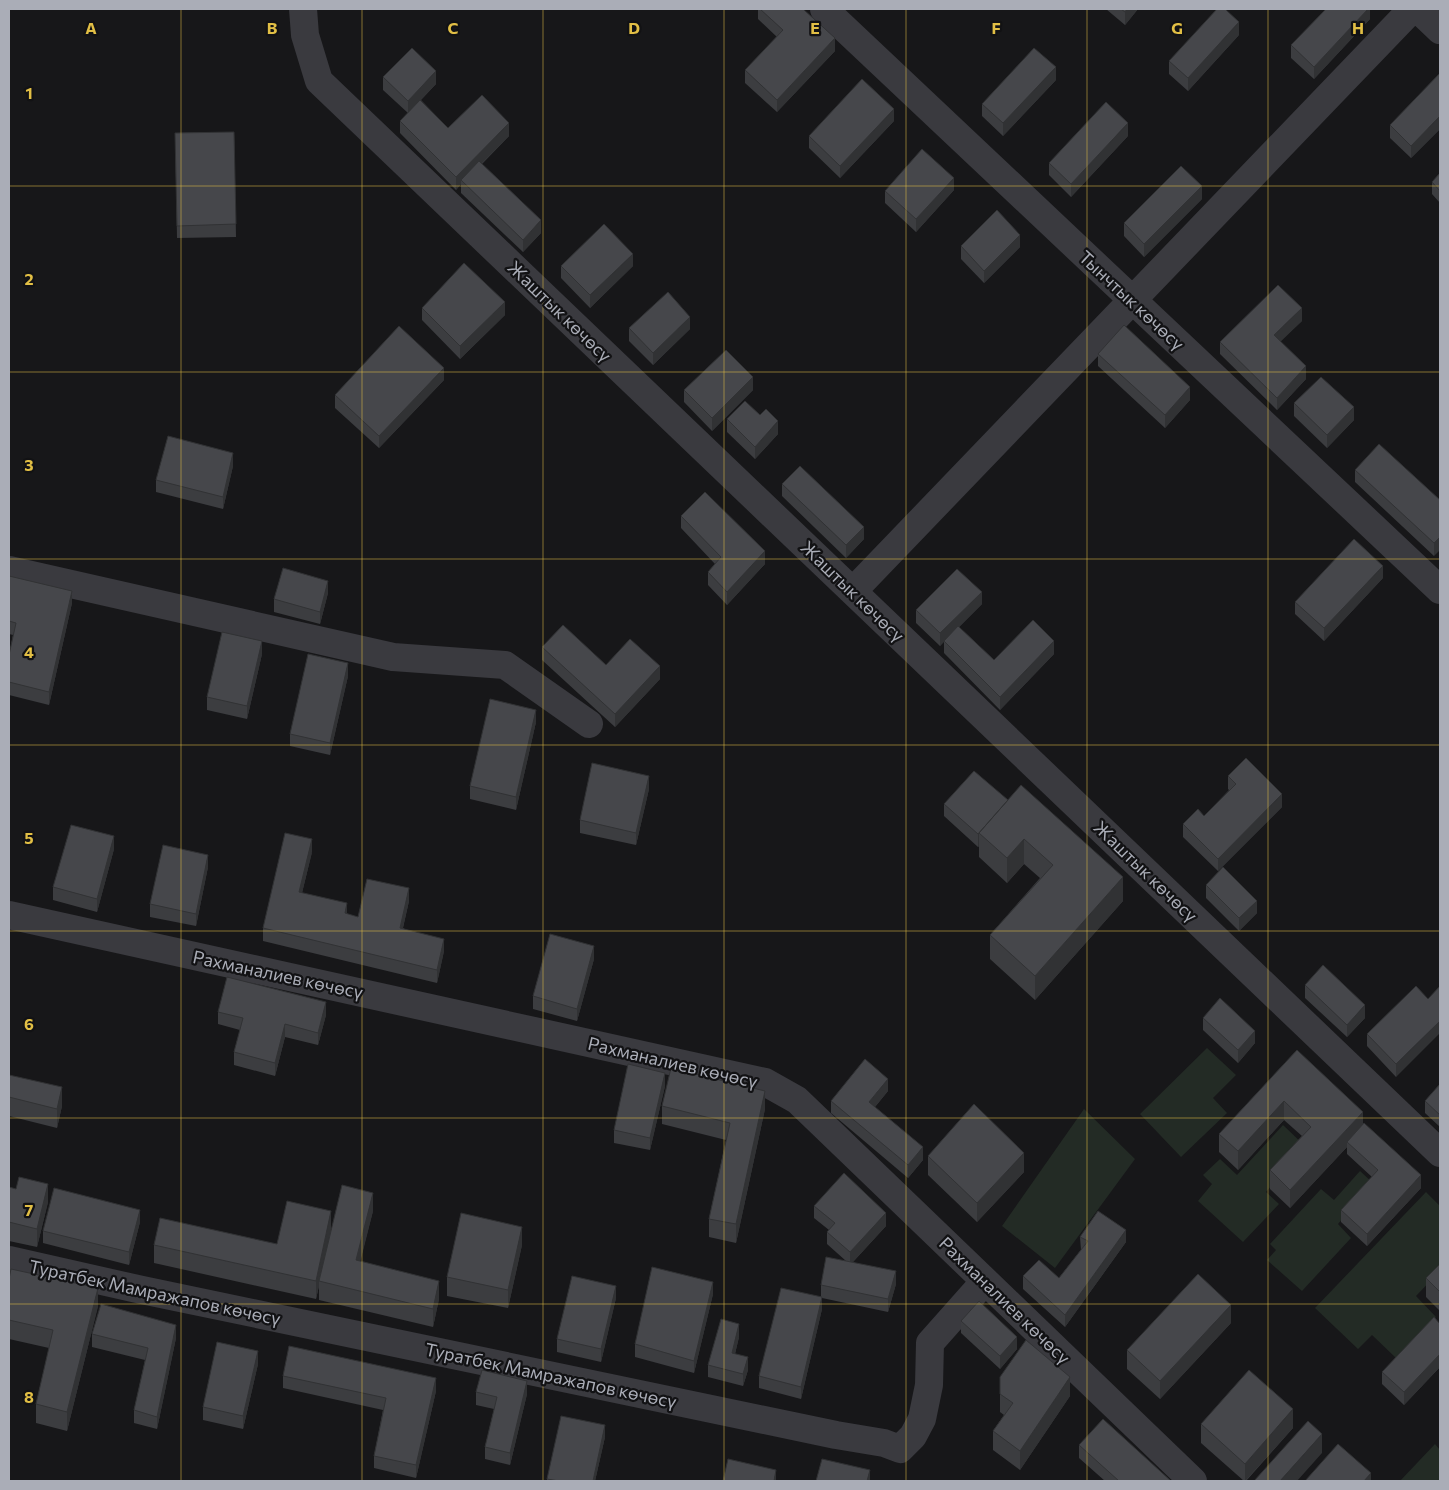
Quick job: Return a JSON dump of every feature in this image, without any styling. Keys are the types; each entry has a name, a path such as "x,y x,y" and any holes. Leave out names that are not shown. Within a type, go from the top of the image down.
{"street":[{"name":"Жаштык көчөсү","path":"303,9 305,35 318,81 1440,1153"},
{"name":"Тынчтык көчөсү","path":"824,9 1440,590"},
{"path":"853,591 1412,9"},
{"path":"1418,9 1440,30"},
{"path":"9,570 393,657 505,666 589,724"},
{"name":"Рахманалиев көчөсү","path":"9,915 765,1082 797,1100 1193,1481"},
{"name":"Туратбек Мамражапов көчөсү","path":"9,1260 161,1294 884,1444 900,1449 913,1436 922,1419 929,1384 930,1343 985,1280"}],"shaded area":[{"path":"1207,1048 1236,1075 1213,1098 1227,1113 1181,1157 1140,1114"},
{"path":"1084,1109 1135,1159 1055,1268 1002,1226"},
{"path":"1283,1125 1306,1147 1266,1192 1279,1204 1243,1242 1198,1201 1212,1184 1203,1175 1220,1159 1237,1175"},
{"path":"1360,1171 1373,1183 1338,1224 1351,1238 1302,1291 1267,1260 1276,1250 1270,1244 1321,1189 1334,1200"},
{"path":"1426,1192 1440,1206 1440,1271 1416,1296 1436,1317 1396,1358 1372,1335 1358,1349 1315,1308"},
{"path":"1435,1444 1440,1450 1440,1481 1400,1481"}],"building":[{"path":"760,9 803,9 835,38 777,100 745,70 783,30"},
{"path":"1217,9 1225,9 1239,22 1188,78 1169,61"},
{"path":"1326,9 1368,9 1314,67 1291,45"},
{"path":"412,48 436,71 408,101 383,77"},
{"path":"1034,48 1056,67 1003,123 982,104"},
{"path":"1440,73 1440,116 1411,146 1390,125"},
{"path":"862,79 894,109 840,166 809,136"},
{"path":"482,95 509,123 456,177 400,121 420,100 448,128"},
{"path":"1106,102 1128,123 1071,184 1049,163"},
{"path":"234,132 236,224 177,226 175,133"},
{"path":"922,149 954,178 916,219 885,191"},
{"path":"479,161 541,220 523,240 461,180"},
{"path":"1181,166 1202,186 1144,244 1124,223"},
{"path":"1440,173 1440,191 1432,182"},
{"path":"997,210 1020,235 984,271 961,246"},
{"path":"604,224 633,254 590,295 561,266"},
{"path":"464,263 505,302 460,346 422,308"},
{"path":"1278,285 1302,308 1274,335 1306,366 1277,398 1220,342"},
{"path":"668,292 690,317 653,353 629,328"},
{"path":"1124,325 1190,387 1165,415 1098,354"},
{"path":"399,326 444,368 379,436 335,395"},
{"path":"726,350 753,377 712,418 684,390"},
{"path":"1321,377 1354,407 1327,435 1294,403"},
{"path":"745,401 760,415 766,409 778,421 755,447 727,419"},
{"path":"168,436 233,453 223,497 156,480"},
{"path":"1379,444 1440,500 1440,537 1434,543 1355,470"},
{"path":"800,466 864,527 846,545 782,484"},
{"path":"705,492 765,551 727,592 708,572 721,557 681,516"},
{"path":"1354,539 1383,566 1324,628 1295,602"},
{"path":"283,568 328,581 320,612 274,599"},
{"path":"957,569 982,592 940,633 916,610"},
{"path":"9,576 72,591 49,692 9,682 9,655 16,623 9,621"},
{"path":"1033,620 1054,641 1000,697 944,641 958,626 994,660"},
{"path":"563,625 606,665 630,639 660,666 615,714 542,647"},
{"path":"222,632 262,641 247,706 207,697"},
{"path":"308,654 348,663 330,743 290,734"},
{"path":"490,699 536,710 516,797 470,786"},
{"path":"1246,758 1282,794 1218,859 1183,824 1198,809 1204,816 1236,784 1228,776"},
{"path":"592,763 649,776 636,833 580,820"},
{"path":"974,771 1008,800 978,834 944,804"},
{"path":"1021,785 1123,877 1035,976 990,935 1053,865 1024,839 1007,858 979,833"},
{"path":"71,825 114,836 97,899 53,887"},
{"path":"285,833 312,839 299,892 347,903 345,913 358,917 367,879 409,888 400,928 444,939 437,970 263,928"},
{"path":"163,845 208,855 196,914 150,904"},
{"path":"1223,867 1257,901 1239,918 1206,885"},
{"path":"550,934 594,946 577,1009 533,996"},
{"path":"1323,965 1365,1005 1347,1025 1305,985"},
{"path":"227,977 326,1002 318,1033 285,1024 275,1063 234,1052 243,1018 218,1012"},
{"path":"1416,986 1428,999 1440,986 1440,1021 1396,1064 1367,1034"},
{"path":"1220,998 1255,1031 1238,1050 1203,1018"},
{"path":"1297,1050 1363,1112 1290,1190 1270,1170 1311,1127 1284,1101 1238,1151 1219,1134"},
{"path":"865,1059 888,1079 869,1102 923,1147 908,1165 831,1101"},
{"path":"628,1064 665,1073 650,1138 614,1130"},
{"path":"671,1068 765,1091 736,1224 709,1219 730,1123 662,1106"},
{"path":"9,1075 62,1087 57,1109 9,1097"},
{"path":"1440,1084 1440,1115 1425,1101"},
{"path":"974,1104 1024,1153 977,1203 928,1156"},
{"path":"1364,1123 1421,1175 1367,1234 1341,1210 1378,1170 1347,1142"},
{"path":"844,1173 886,1213 850,1252 827,1232 835,1223 814,1206"},
{"path":"19,1177 48,1184 37,1229 9,1222 9,1187 16,1189"},
{"path":"342,1185 373,1193 356,1260 439,1281 433,1309 319,1281"},
{"path":"54,1188 140,1210 129,1252 43,1231"},
{"path":"287,1201 331,1211 316,1281 154,1245 160,1218 277,1244"},
{"path":"1098,1211 1126,1230 1065,1315 1023,1276 1039,1260 1059,1278 1088,1241 1080,1237"},
{"path":"461,1213 522,1227 508,1290 447,1277"},
{"path":"826,1257 896,1271 888,1299 821,1285"},
{"path":"1440,1264 1440,1292 1426,1278"},
{"path":"652,1267 713,1282 694,1361 635,1344"},
{"path":"11,1269 98,1288 67,1412 36,1404 53,1330 9,1320 9,1279"},
{"path":"1198,1274 1231,1305 1160,1381 1127,1350"},
{"path":"572,1276 616,1286 601,1349 557,1339"},
{"path":"781,1288 822,1297 801,1387 759,1376"},
{"path":"979,1301 1017,1337 1000,1356 961,1321"},
{"path":"101,1304 176,1325 157,1417 134,1410 148,1348 92,1334"},
{"path":"1434,1317 1440,1324 1440,1354 1404,1392 1382,1372"},
{"path":"721,1319 739,1324 732,1353 748,1357 743,1374 708,1365"},
{"path":"1026,1340 1070,1377 1020,1451 993,1431 1013,1403 1000,1394 1000,1377"},
{"path":"217,1342 258,1351 243,1416 203,1407"},
{"path":"289,1346 436,1378 416,1465 374,1456 386,1398 283,1376"},
{"path":"482,1370 527,1381 510,1453 485,1447 497,1397 476,1392"},
{"path":"1249,1370 1293,1409 1245,1464 1201,1424"},
{"path":"561,1416 605,1425 593,1481 547,1479"},
{"path":"1103,1419 1171,1481 1119,1481 1079,1445"},
{"path":"1308,1421 1322,1434 1280,1481 1254,1481"},
{"path":"1338,1444 1371,1473 1364,1481 1305,1481"},
{"path":"728,1459 776,1470 774,1481 723,1481"},
{"path":"822,1459 870,1470 867,1481 816,1481"}]}
